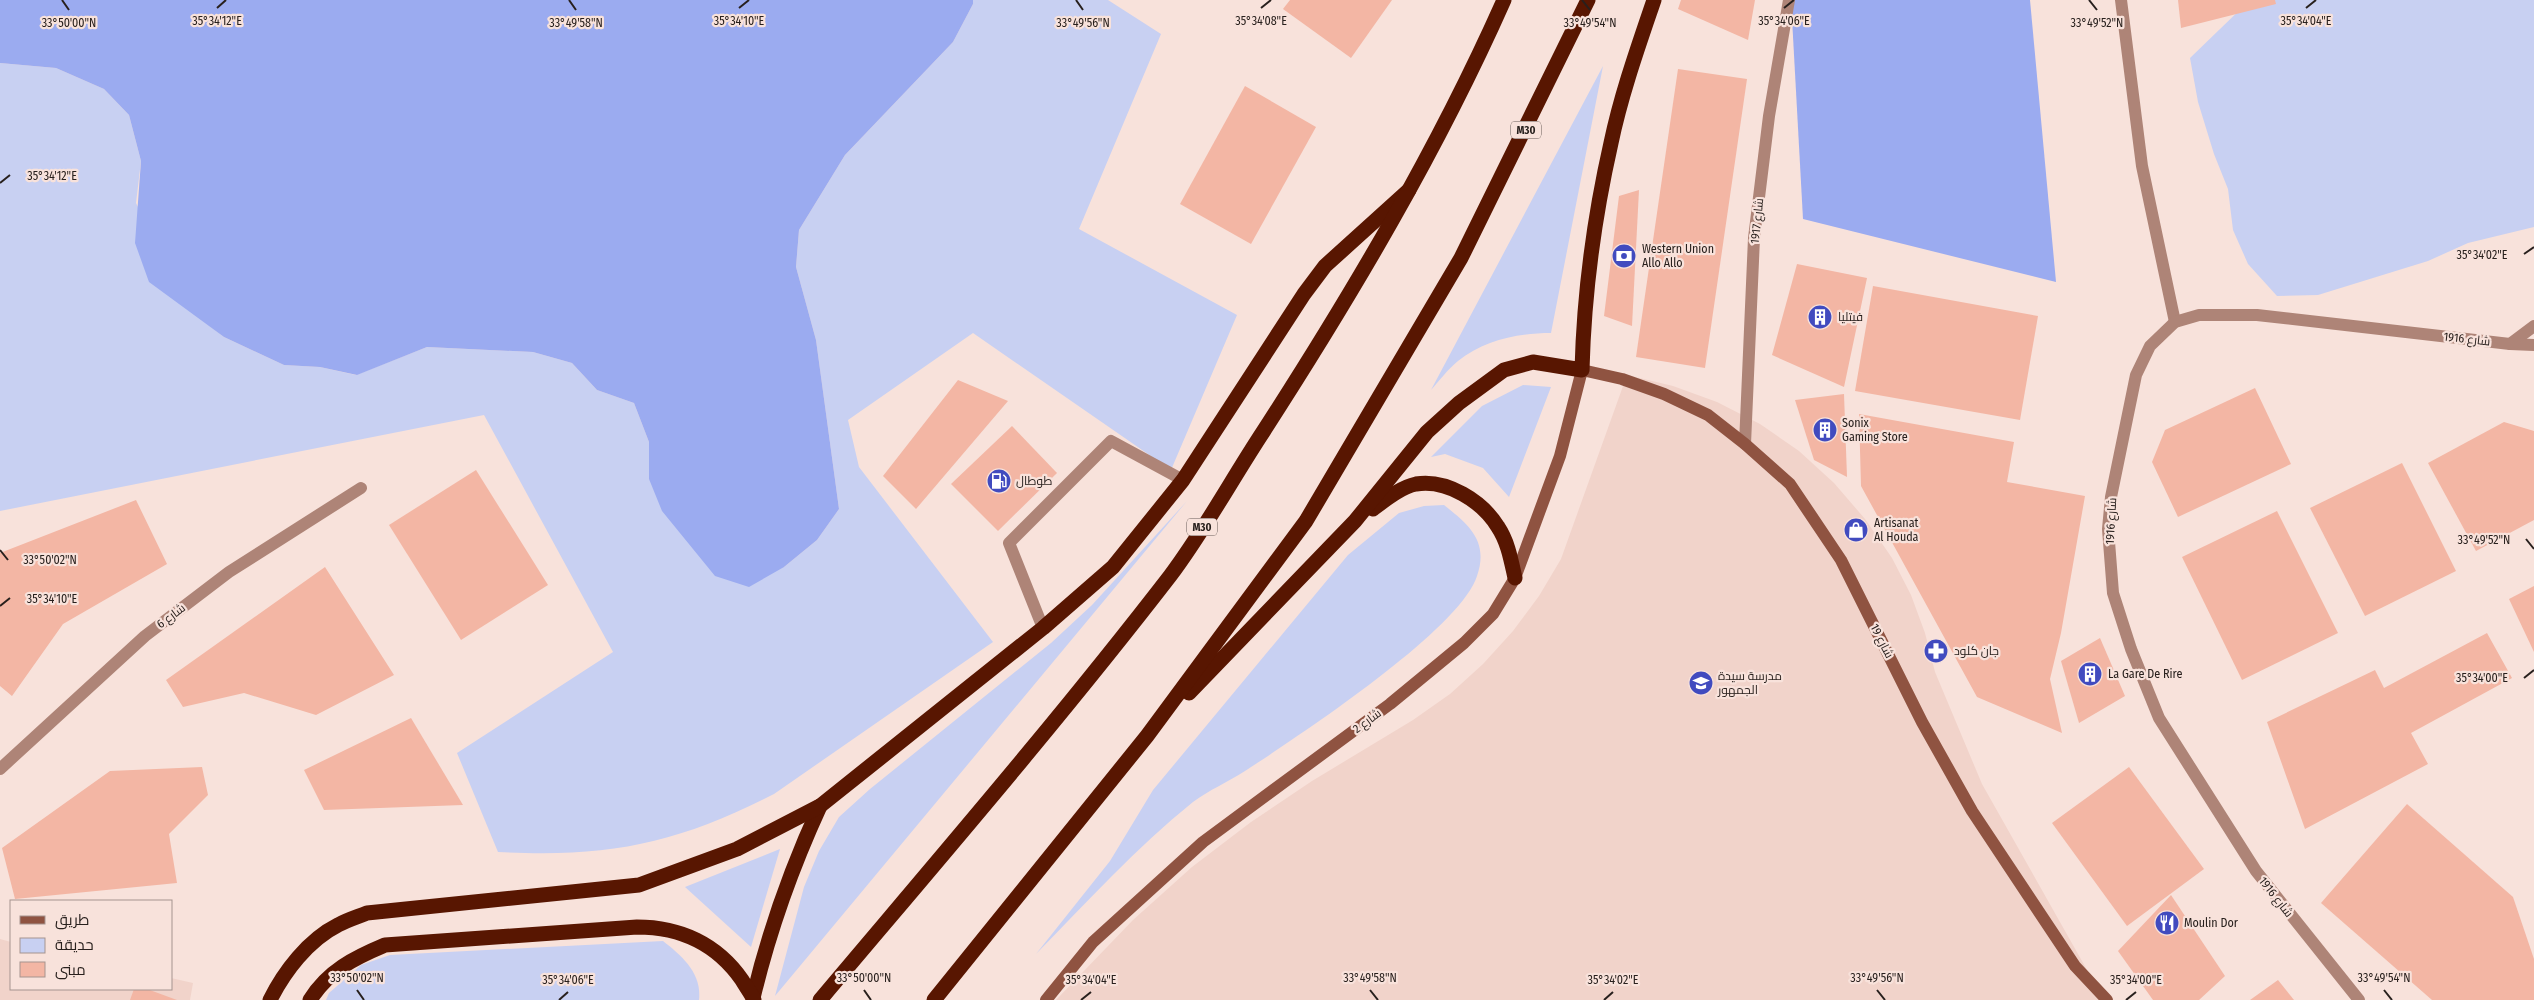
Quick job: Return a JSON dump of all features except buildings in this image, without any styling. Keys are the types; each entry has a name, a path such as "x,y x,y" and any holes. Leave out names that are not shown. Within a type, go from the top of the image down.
{"highway":[{"name":"M30","path":"820,1000 1003,784 1172,573 1325,337 1409,190 1474,68 1504,0"},
{"name":"M30","path":"934,1000 1147,736 1306,521 1461,258 1588,0"},
{"path":"1147,736 1355,521 1427,432 1485,382 1504,370 1533,362 1582,370 1583,317 1590,254 1611,141 1654,0"},
{"path":"270,1000 282,976 313,943 336,926 367,913 639,884 737,849 820,806 1043,628 1113,567 1183,480 1299,301 1325,266 1409,190"},
{"path":"1355,521 1394,494 1416,484 1434,485 1458,490 1483,509 1498,526 1508,549 1515,578"},
{"path":"753,999 780,899 820,806"},
{"path":"310,1000 334,971 356,958 385,945 637,927 659,927 681,932 701,942 720,954 736,972 753,999"}],"street":[{"name":"شارع 1917","path":"1745,444 1752,319 1754,238 1769,116 1789,0"},
{"path":"2121,0 2142,166 2175,322"},
{"name":"شارع 1916","path":"2360,1000 2256,871 2159,718 2131,649 2113,593 2108,529 2111,497 2136,375 2150,346 2175,322 2199,316 2257,315 2510,344 2534,345"},
{"path":"2510,344 2534,326"},
{"name":"شارع 19","path":"1582,370 1622,379 1664,394 1708,415 1745,444 1790,484 1841,560 1922,722 1972,811 2075,966 2107,1000"},
{"name":"شارع 2","path":"1046,1000 1093,942 1203,842 1390,704 1464,643 1493,614 1515,578 1560,456 1582,370"},
{"path":"1043,628 1009,543 1111,441 1183,480"},
{"name":"شارع 6","path":"0,769 145,636 229,572 361,488"}],"shaded area":[{"path":"0,0 973,0 973,4 953,42 845,155 799,230 796,267 816,340 839,509 817,540 784,567 749,587 715,576 662,511 649,479 649,442 634,403 597,390 572,363 533,352 427,347 357,375 320,367 284,365 224,337 149,282 135,243 141,161 129,115 104,89 56,68 0,63"},
{"path":"1791,0 2030,0 2056,282 1803,219"},
{"name":"مدرسة سيدة الجمهور","path":"1627,375 1673,386 1717,402 1760,424 1799,451 1834,483 1865,519 1892,558 1911,595 1925,633 1935,672 1982,784 2104,1000 1056,1000 1133,920 1192,867 1251,822 1312,781 1413,720 1450,694 1483,664 1513,631 1539,596 1561,559"},
{"path":"0,939 10,942 10,990 172,990 172,978 193,983 190,1000 0,1000"}],"green space":[{"path":"973,0 1108,0 1161,34 1079,229 1237,315 1171,470 973,333 848,420 859,467 993,642 774,794 705,825 673,836 640,844 573,852 498,852 457,753 613,652 484,415 0,511 0,63 56,68 104,89 129,115 141,161 136,203 189,310 224,337 284,365 320,367 356,375 427,347 533,352 572,363 597,390 634,403 649,442 649,479 784,567 817,540 839,509 816,340 796,267 799,230 845,155 953,42 973,4"},
{"path":"2250,0 2534,0 2534,227 2468,243 2428,261 2318,295 2277,296 2248,264 2233,230 2228,189 2214,154 2198,102 2190,58"},
{"path":"1603,66 1551,333 1514,336 1479,348 1454,364 1431,390"},
{"path":"1523,385 1551,387 1509,497 1483,468 1445,454 1431,457 1482,406"},
{"path":"1187,501 775,996 804,887 819,851 839,817 870,789 1051,643 1092,605"},
{"path":"1444,505 1469,527 1474,535 1478,543 1480,564 1477,576 1464,598 1441,624 1410,652 1337,709 1245,771 1193,802 1132,857 1036,954 1110,861 1153,790 1348,555 1399,513 1424,506"},
{"path":"780,849 751,947 685,887"},
{"path":"663,941 684,959 694,973 699,990 699,1000 326,1000 329,993 361,965 390,955"}],"place":[{"name":"Western Union Allo Allo","path":"1624,256"},
{"name":"فيتليا","path":"1820,317"},
{"name":"Sonix Gaming Store","path":"1825,430"},
{"name":"طوطال","path":"999,481"},
{"name":"Artisanat Al Houda","path":"1856,530"},
{"name":"جان كلود","path":"1936,651"},
{"name":"La Gare De Rire","path":"2090,674"},
{"name":"مدرسة سيدة الجمهور","path":"1701,683"},
{"name":"Moulin Dor","path":"2167,923"}]}
